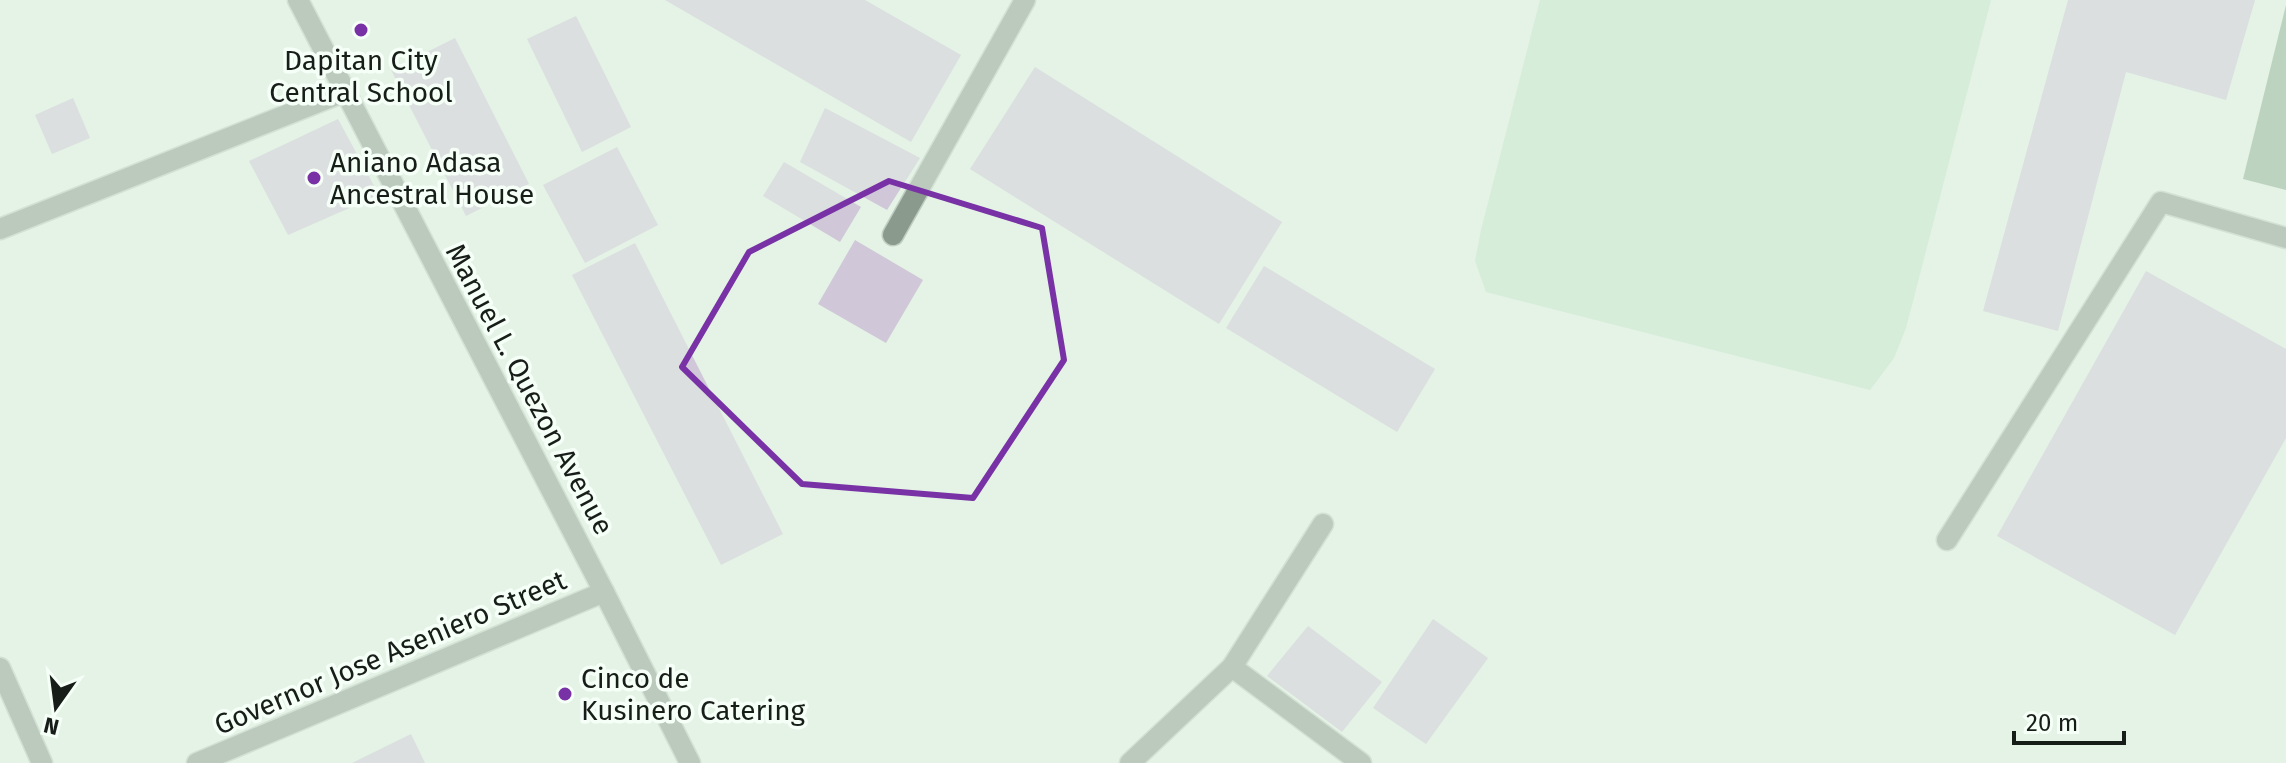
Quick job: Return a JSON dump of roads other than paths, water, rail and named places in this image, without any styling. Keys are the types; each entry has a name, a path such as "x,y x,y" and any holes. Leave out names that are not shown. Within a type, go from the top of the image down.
{"street":[{"name":"Manuel L. Quezon Avenue","path":"298,0 690,763"},
{"path":"893,235 1025,0"},
{"path":"0,229 344,92"},
{"path":"1947,540 2161,202 2286,238"},
{"path":"1130,763 1232,667 1323,524"},
{"name":"Governor Jose Aseniero Street","path":"197,763 604,592"},
{"path":"1232,667 1361,763"},
{"path":"0,668 42,763"}],"place":[{"name":"Dapitan City Central School","path":"361,30"},
{"name":"Aniano Adasa Ancestral House","path":"314,178"},
{"name":"Cinco de Kusinero Catering","path":"565,694"}]}
